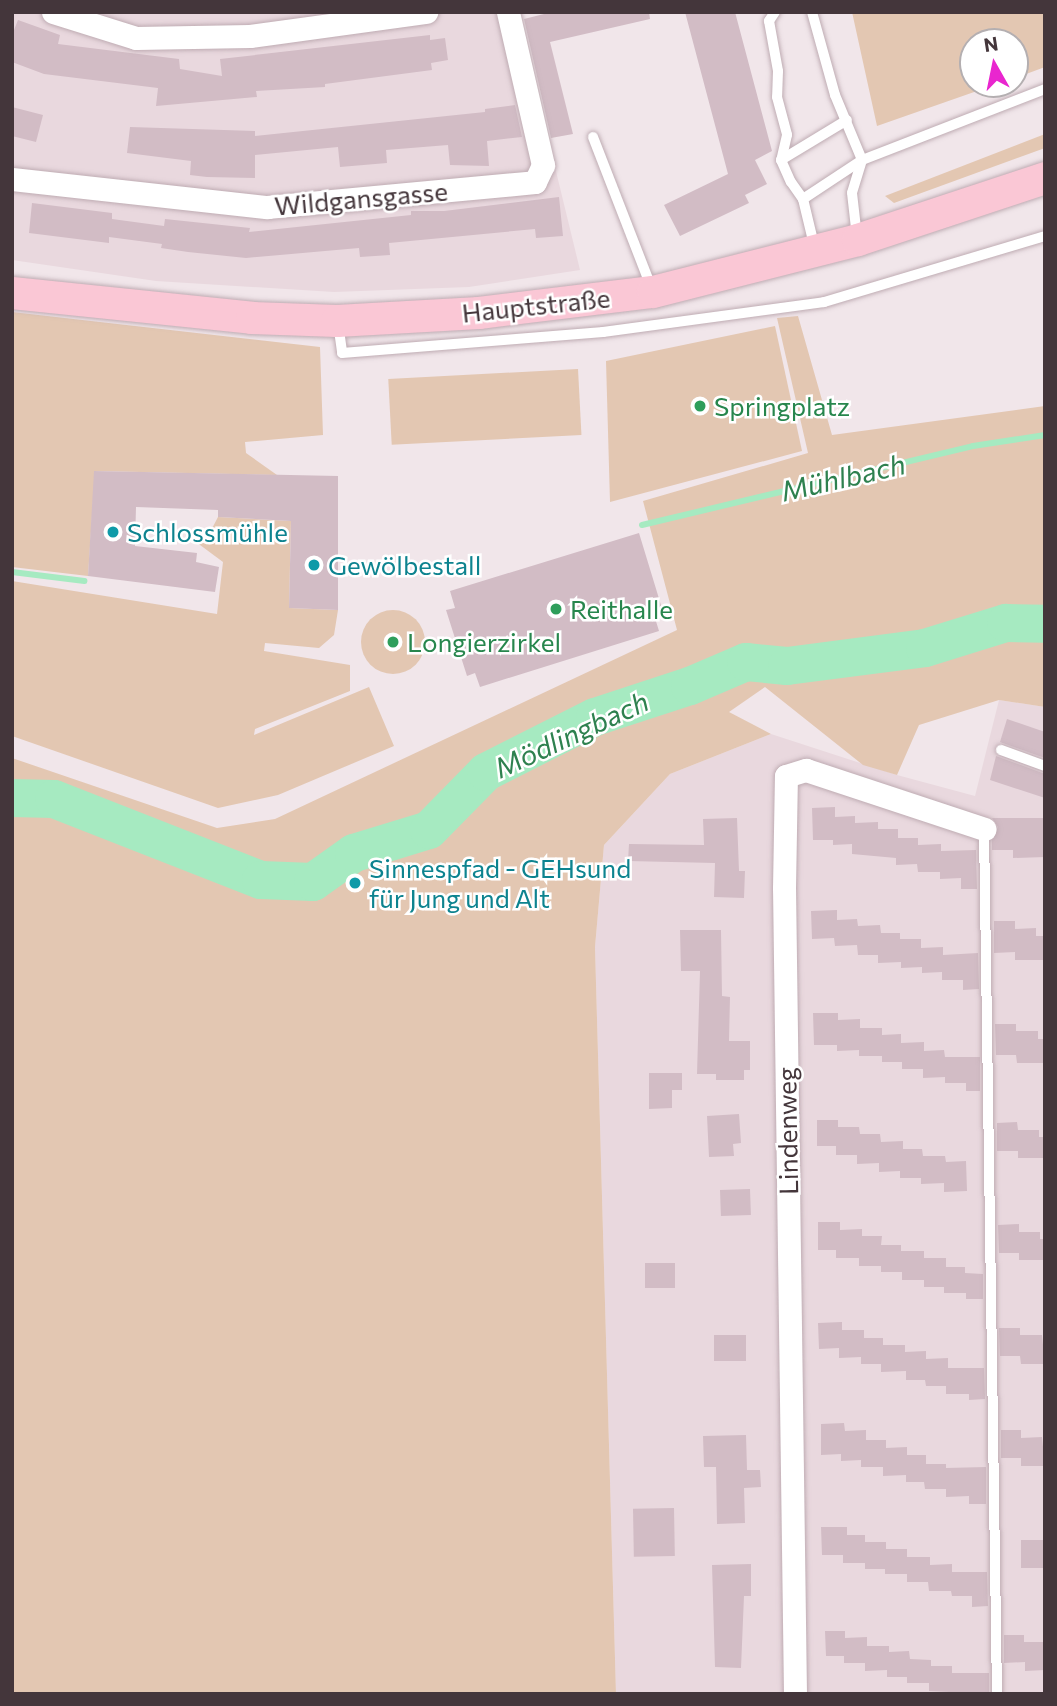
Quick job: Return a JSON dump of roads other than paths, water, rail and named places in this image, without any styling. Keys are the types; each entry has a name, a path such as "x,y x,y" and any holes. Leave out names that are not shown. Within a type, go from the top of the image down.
{"street":[{"path":"53,12 136,38 250,36 426,12"},
{"name":"Wildgansgasse","path":"12,179 267,207 535,182 543,165 508,12"},
{"name":"Hauptstraße","path":"12,293 169,311 337,321 479,313 653,292 858,240 1045,178"},
{"name":"Lindenweg","path":"795,1694 784,914 786,776 806,771 984,829"}],"lane":[{"path":"775,12 769,21 778,71 776,97 787,135 781,160 790,182 803,198 816,251"},
{"path":"812,12 835,96 862,160 852,193 853,222 858,240"},
{"path":"803,198 862,160 1045,89"},
{"path":"781,160 847,120"},
{"path":"593,137 653,292"},
{"path":"337,321 342,353 603,332 824,302 1045,236"},
{"path":"1000,750 1045,766"},
{"path":"984,829 997,1694"}],"waterway":[{"name":"Mühlbach","path":"642,525 973,446 1045,435"},
{"name":"Mühlbach","path":"12,572 84,581"},
{"name":"Mödlingbach","path":"12,798 54,799 261,880 313,882 354,853 429,830 486,772 595,717 690,686 746,662 787,666 925,648 1006,623 1045,624"}],"place":[{"name":"Springplatz","path":"700,406"},
{"name":"Schlossmühle","path":"113,532"},
{"name":"Gewölbestall","path":"314,565"},
{"name":"Reithalle","path":"556,609"},
{"name":"Longierzirkel","path":"393,642"},
{"name":"Sinnespfad - GEHsund für Jung und Alt","path":"355,883"}]}
